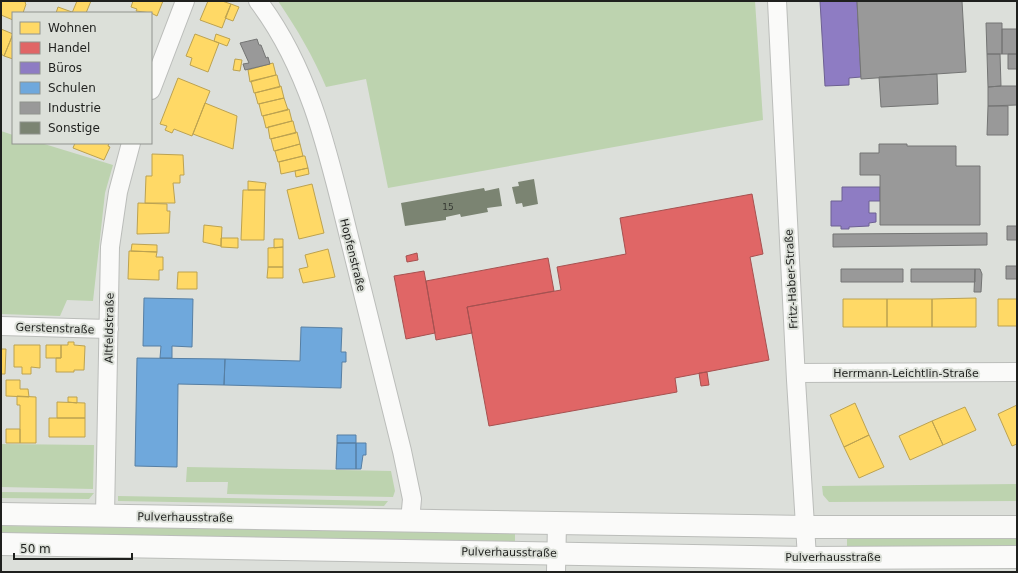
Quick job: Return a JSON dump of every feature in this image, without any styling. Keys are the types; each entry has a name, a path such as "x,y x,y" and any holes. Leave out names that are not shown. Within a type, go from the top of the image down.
{"main road":[{"name":"Pulverhausstraße","path":"1,514 806,527 1017,527"},
{"name":"Pulverhausstraße","path":"1,544 557,563 807,558 1017,557"}],"street":[{"path":"152,87 186,1"},
{"name":"Hopfenstraße","path":"258,1 281,33 296,64 328,154 402,451 412,499 410,521"},
{"name":"Fritz-Haber-Straße","path":"777,1 807,558"},
{"name":"Altfeldstraße","path":"105,516 110,247 113,218 118,192 131,144"},
{"name":"Gerstenstraße","path":"1,326 109,329"},
{"name":"Herrmann-Leichtlin-Straße","path":"796,374 1017,372"},
{"path":"557,523 557,563"}],"green space":[{"path":"278,1 755,1 763,120 388,188 366,79 326,87 316,64"},
{"path":"1,131 12,135 12,144 44,144 113,165 105,193 93,301 67,300 60,316 1,314"},
{"path":"1,444 94,445 93,489 1,487"},
{"path":"187,467 391,471 395,491 393,497 227,494 228,482 186,482"},
{"path":"1017,484 1017,501 829,502 823,495 822,486"},
{"path":"1,492 94,493 89,499 1,498"},
{"path":"118,496 388,501 384,506 118,501"},
{"path":"1,526 515,531 515,544 1,535"},
{"path":"1017,536 1017,548 847,549 847,537"}],"building: Wohnen":[{"path":"1,1 26,1 23,12 12,12 12,20 1,15"},
{"path":"77,1 91,1 86,12 72,12"},
{"path":"133,1 163,1 157,16 152,12 136,11 137,9 131,7"},
{"path":"208,1 222,1 231,4 222,28 200,20"},
{"path":"231,4 239,7 233,21 225,18"},
{"path":"58,7 72,12 56,12"},
{"path":"1,29 12,34 12,36 4,56 1,54"},
{"path":"195,34 219,43 208,72 190,65 192,58 186,56"},
{"path":"216,34 230,39 227,46 214,41"},
{"path":"12,36 12,59 4,56"},
{"path":"235,59 242,60 240,71 233,70"},
{"path":"273,63 276,75 250,82 248,70"},
{"path":"277,75 280,87 254,93 251,81"},
{"path":"178,78 210,91 192,136 174,129 172,133 165,130 167,126 160,124"},
{"path":"281,86 284,98 258,104 255,93"},
{"path":"284,98 288,110 262,116 259,104"},
{"path":"205,103 237,116 233,149 193,134"},
{"path":"289,109 292,121 266,128 263,116"},
{"path":"293,121 296,133 270,139 268,127"},
{"path":"297,132 300,144 274,151 271,139"},
{"path":"75,144 109,144 108,146 110,147 104,160 73,148"},
{"path":"300,144 303,156 278,162 275,151"},
{"path":"152,154 183,155 184,175 180,175 180,183 173,183 175,203 145,203 146,176 152,176"},
{"path":"305,156 308,168 281,174 279,162"},
{"path":"308,168 309,174 296,177 295,171"},
{"path":"248,181 266,183 265,190 248,190"},
{"path":"312,184 324,233 299,239 287,190"},
{"path":"243,190 265,190 264,240 241,240"},
{"path":"138,203 167,204 167,211 170,211 169,233 137,234"},
{"path":"204,225 222,227 221,246 203,242"},
{"path":"221,238 238,238 238,248 221,247"},
{"path":"274,239 283,239 283,247 274,248"},
{"path":"132,244 157,245 157,252 131,251"},
{"path":"283,247 283,267 268,267 268,248"},
{"path":"328,249 335,277 303,283 299,269 308,267 305,255"},
{"path":"129,251 157,252 156,257 163,257 163,270 159,270 159,280 128,279"},
{"path":"268,267 283,267 283,278 267,278"},
{"path":"178,272 197,272 197,289 177,289"},
{"path":"976,298 976,327 932,327 932,299"},
{"path":"843,299 887,299 887,327 843,327"},
{"path":"887,299 932,299 932,327 887,327"},
{"path":"998,299 1017,299 1017,326 998,326"},
{"path":"68,342 74,342 74,345 85,346 84,370 74,370 74,372 56,372 56,358 61,358 61,345 68,345"},
{"path":"14,345 40,345 40,368 31,367 31,374 22,374 22,367 14,367"},
{"path":"46,345 61,345 61,358 46,358"},
{"path":"1,349 6,349 5,374 1,374"},
{"path":"6,380 20,380 20,389 28,389 29,397 6,396"},
{"path":"17,396 36,397 36,443 20,443 20,405 17,405"},
{"path":"68,397 77,397 77,403 68,402"},
{"path":"57,402 85,403 85,418 57,418"},
{"path":"855,403 869,435 844,447 830,415"},
{"path":"1017,405 1017,444 1012,446 998,414"},
{"path":"965,407 976,430 943,445 932,421"},
{"path":"49,418 85,418 85,437 49,437"},
{"path":"932,421 943,445 910,460 899,436"},
{"path":"6,429 20,429 20,443 6,443"},
{"path":"869,435 884,467 859,478 844,447"}],"building: Handel":[{"path":"752,194 763,254 750,257 769,360 675,378 677,392 489,426 467,307 561,290 557,267 626,254 620,218"},
{"path":"417,253 418,260 407,262 406,256"},
{"path":"548,258 554,291 467,307 472,333 436,340 426,281"},
{"path":"424,271 435,333 406,339 394,276"},
{"path":"707,372 709,385 701,386 699,373"}],"building: Büros":[{"path":"820,1 857,1 861,77 849,78 849,85 825,86"},
{"path":"842,187 880,187 880,201 869,201 869,213 876,213 876,222 869,223 869,226 849,227 849,229 841,229 841,226 831,226 831,201 842,201"}],"building: Schulen":[{"path":"144,298 193,299 192,347 172,346 172,358 160,358 161,346 143,346"},
{"path":"301,327 342,328 341,352 346,352 346,362 342,362 341,388 224,385 225,359 300,361"},
{"path":"137,358 225,359 224,385 178,384 177,467 135,466"},
{"path":"337,435 356,435 356,443 337,443"},
{"path":"337,443 356,443 356,469 336,469"},
{"path":"356,443 366,443 366,455 363,455 361,469 356,469"}],"building: Industrie":[{"path":"857,1 962,1 966,72 861,79"},
{"path":"986,23 1002,23 1002,54 987,54"},
{"path":"1002,29 1017,29 1017,54 1002,54"},
{"path":"257,39 266,58 268,57 270,64 245,70 243,64 249,63 240,43"},
{"path":"987,54 1000,54 1001,86 988,87"},
{"path":"1008,54 1017,54 1017,69 1008,69"},
{"path":"937,74 938,104 881,107 879,77"},
{"path":"1017,86 1017,105 988,106 988,87"},
{"path":"988,106 1008,106 1008,135 987,135"},
{"path":"879,144 907,144 907,146 956,146 956,166 980,166 980,225 880,225 880,175 860,175 860,153 879,153"},
{"path":"1007,226 1017,226 1017,240 1007,240"},
{"path":"987,233 987,245 833,247 833,234"},
{"path":"1006,266 1017,266 1017,279 1006,279"},
{"path":"841,269 903,269 903,282 841,282"},
{"path":"911,269 975,269 975,282 911,282"},
{"path":"975,269 980,269 982,274 981,292 974,292"}],"building: Sonstige":[{"path":"534,179 538,204 523,207 522,203 516,204 512,187 519,186 518,182"},
{"path":"484,188 485,191 499,188 502,206 487,208 488,212 461,217 460,214 446,217 446,220 405,226 401,203"}]}
